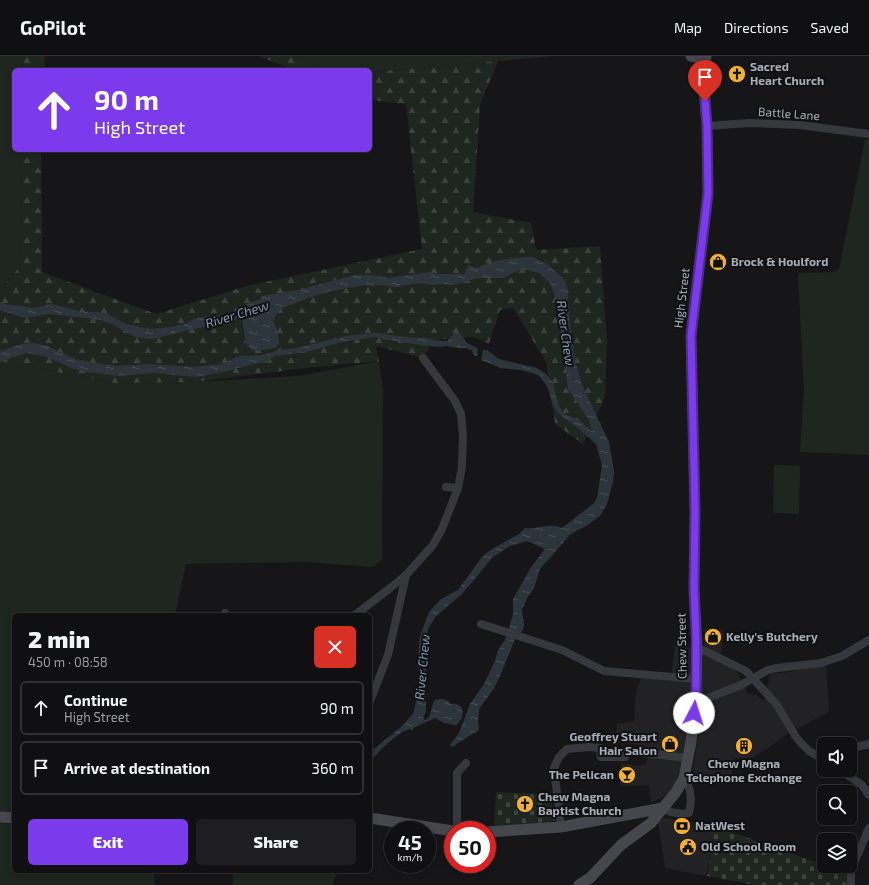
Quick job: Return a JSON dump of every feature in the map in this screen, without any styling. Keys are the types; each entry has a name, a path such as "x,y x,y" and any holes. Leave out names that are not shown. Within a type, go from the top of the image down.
{"main road":[{"path":"691,56 706,58"},
{"name":"High Street","path":"694,589 695,512 691,336 708,201 707,126 703,76 706,58"},
{"name":"Chew Street","path":"682,782 688,758 695,703 696,649 694,589"},
{"path":"579,885 590,878 621,845 651,823 682,782"},
{"path":"496,831 561,827 663,808"},
{"path":"0,817 12,818"},
{"path":"372,818 444,830"}],"street":[{"name":"Battle Lane","path":"707,126 749,123 800,124 869,134"},
{"path":"358,613 389,590 406,575 433,545 450,511 458,488 462,467 463,443 461,414 455,402 423,358"},
{"path":"446,487 458,488"},
{"path":"372,696 388,655 406,575"},
{"path":"481,624 562,650 604,670 696,679"},
{"path":"695,703 735,688 768,670 821,663 842,656 869,640"},
{"path":"696,649 705,651 746,671 777,705 796,737 809,751 817,756"},
{"path":"857,747 869,744"},
{"path":"561,827 554,768 560,757 567,749 588,747 600,748 601,757 625,757 626,750 688,758"},
{"path":"457,821 456,773 466,763"},
{"path":"850,777 862,785 869,795"},
{"path":"663,808 669,812 675,813 689,812 690,792 687,786 682,782"},
{"path":"852,885 851,870 867,841 869,828"}],"shaded area":[{"path":"705,628 723,630 721,655 738,674 748,694 756,695 764,701 770,674 789,672 826,663 829,712 789,733 752,758 735,758 731,778 713,782 692,781 701,713 700,689"},
{"path":"675,645 694,648 692,696 685,752 677,780 668,794 651,803 649,785 620,786 621,763 637,766 646,764 649,755 644,746 616,742 617,724 634,721 636,692 641,678 671,681"},
{"path":"664,818 687,821 704,830 713,841 706,876 665,868 658,822"}],"green space":[{"path":"0,56 20,56 20,68 12,68 12,152 21,152 20,266 3,286 0,287"},
{"path":"20,56 45,56 44,68 20,68"},
{"path":"259,56 298,56 320,68 289,68"},
{"path":"298,56 557,56 372,72 372,68 320,68"},
{"path":"498,61 480,105 473,212 531,223 536,250 600,246 607,341 605,397 583,444 555,424 546,362 513,308 500,310 489,344 474,337 434,340 423,358 376,346 379,361 305,368 193,382 114,383 0,361 0,287 4,286 20,266 21,152 41,152 42,272 156,314 250,285 422,249 406,104 372,100 372,72"},
{"path":"865,140 869,140 869,455 800,452 804,391 798,273 833,272 839,269"},
{"path":"0,361 114,383 193,382 298,376 379,361 383,390 382,560 373,567 306,562 186,564 175,613 12,613 12,814 0,814"},
{"path":"774,465 800,466 799,514 773,513"},
{"path":"496,792 550,794 555,821 496,827 496,821 494,821"},
{"path":"0,823 12,824 12,873 154,873 155,885 0,885"},
{"path":"706,823 817,863 817,873 844,873 847,876 849,885 750,885 707,876 713,841 704,830"},
{"path":"232,873 338,873 332,885 233,885"}],"water":[{"name":"River Chew","path":"532,257 547,264 564,279 567,286 575,361 582,385 609,442 614,471 613,482 607,504 600,516 570,535 540,569 534,588 527,598 522,610 524,625 523,630 515,639 493,690 479,709 479,730 453,747 450,745 459,733 470,704 484,684 495,661 498,650 505,640 513,615 513,599 530,569 544,550 543,548 527,541 510,546 493,557 462,594 436,616 428,629 426,640 426,711 423,719 426,720 431,713 435,700 442,699 462,708 462,715 459,722 456,725 444,723 435,718 413,728 413,731 410,729 404,731 388,742 372,759 372,750 401,727 413,714 419,690 418,659 420,636 429,612 441,599 458,590 482,557 492,549 519,534 525,528 557,526 562,528 593,504 597,498 602,465 596,444 558,413 553,406 548,388 539,375 521,370 501,368 481,360 483,350 487,350 499,359 537,368 545,373 553,383 559,406 562,411 566,415 578,419 591,431 590,422 568,389 557,302 550,283 539,273 528,270 519,270 503,278 477,278 455,285 432,285 420,283 396,287 381,285 360,286 326,292 280,309 273,321 277,329 279,344 274,348 256,351 253,351 246,344 242,318 240,317 230,324 211,325 152,339 135,337 112,324 101,320 50,314 24,318 0,310 0,302 4,304 34,308 52,304 79,311 106,313 126,324 148,329 171,327 197,318 208,316 228,315 251,302 260,300 261,296 298,290 355,275 373,275 388,278 430,272 438,274 464,274 469,265 478,268 488,263"},
{"path":"375,333 447,341 455,333 460,333 467,343 478,349 477,356 475,356 471,350 466,348 414,344 376,337 341,342 311,351 275,356 266,363 257,363 196,377 155,373 118,376 87,372 77,370 44,356 26,353 0,362 0,350 21,344 33,343 47,346 76,359 101,364 118,366 146,364 193,367 223,364 239,356 264,355 279,350 297,348 346,336"}],"place":[{"name":"Sacred Heart Church","path":"737,74"},
{"name":"Brock & Houlford","path":"718,262"},
{"name":"Kelly's Butchery","path":"713,637"},
{"name":"Geoffrey Stuart Hair Salon","path":"670,744"},
{"name":"Chew Magna Telephone Exchange","path":"744,746"},
{"name":"The Pelican","path":"627,775"},
{"name":"Chew Magna Baptist Church","path":"525,804"},
{"name":"NatWest","path":"682,826"},
{"name":"Old School Room","path":"688,847"}],"route":[{"path":"694,713 696,694 696,636 694,589 695,512 691,336 702,244 707,216 707,126 705,101"}]}
